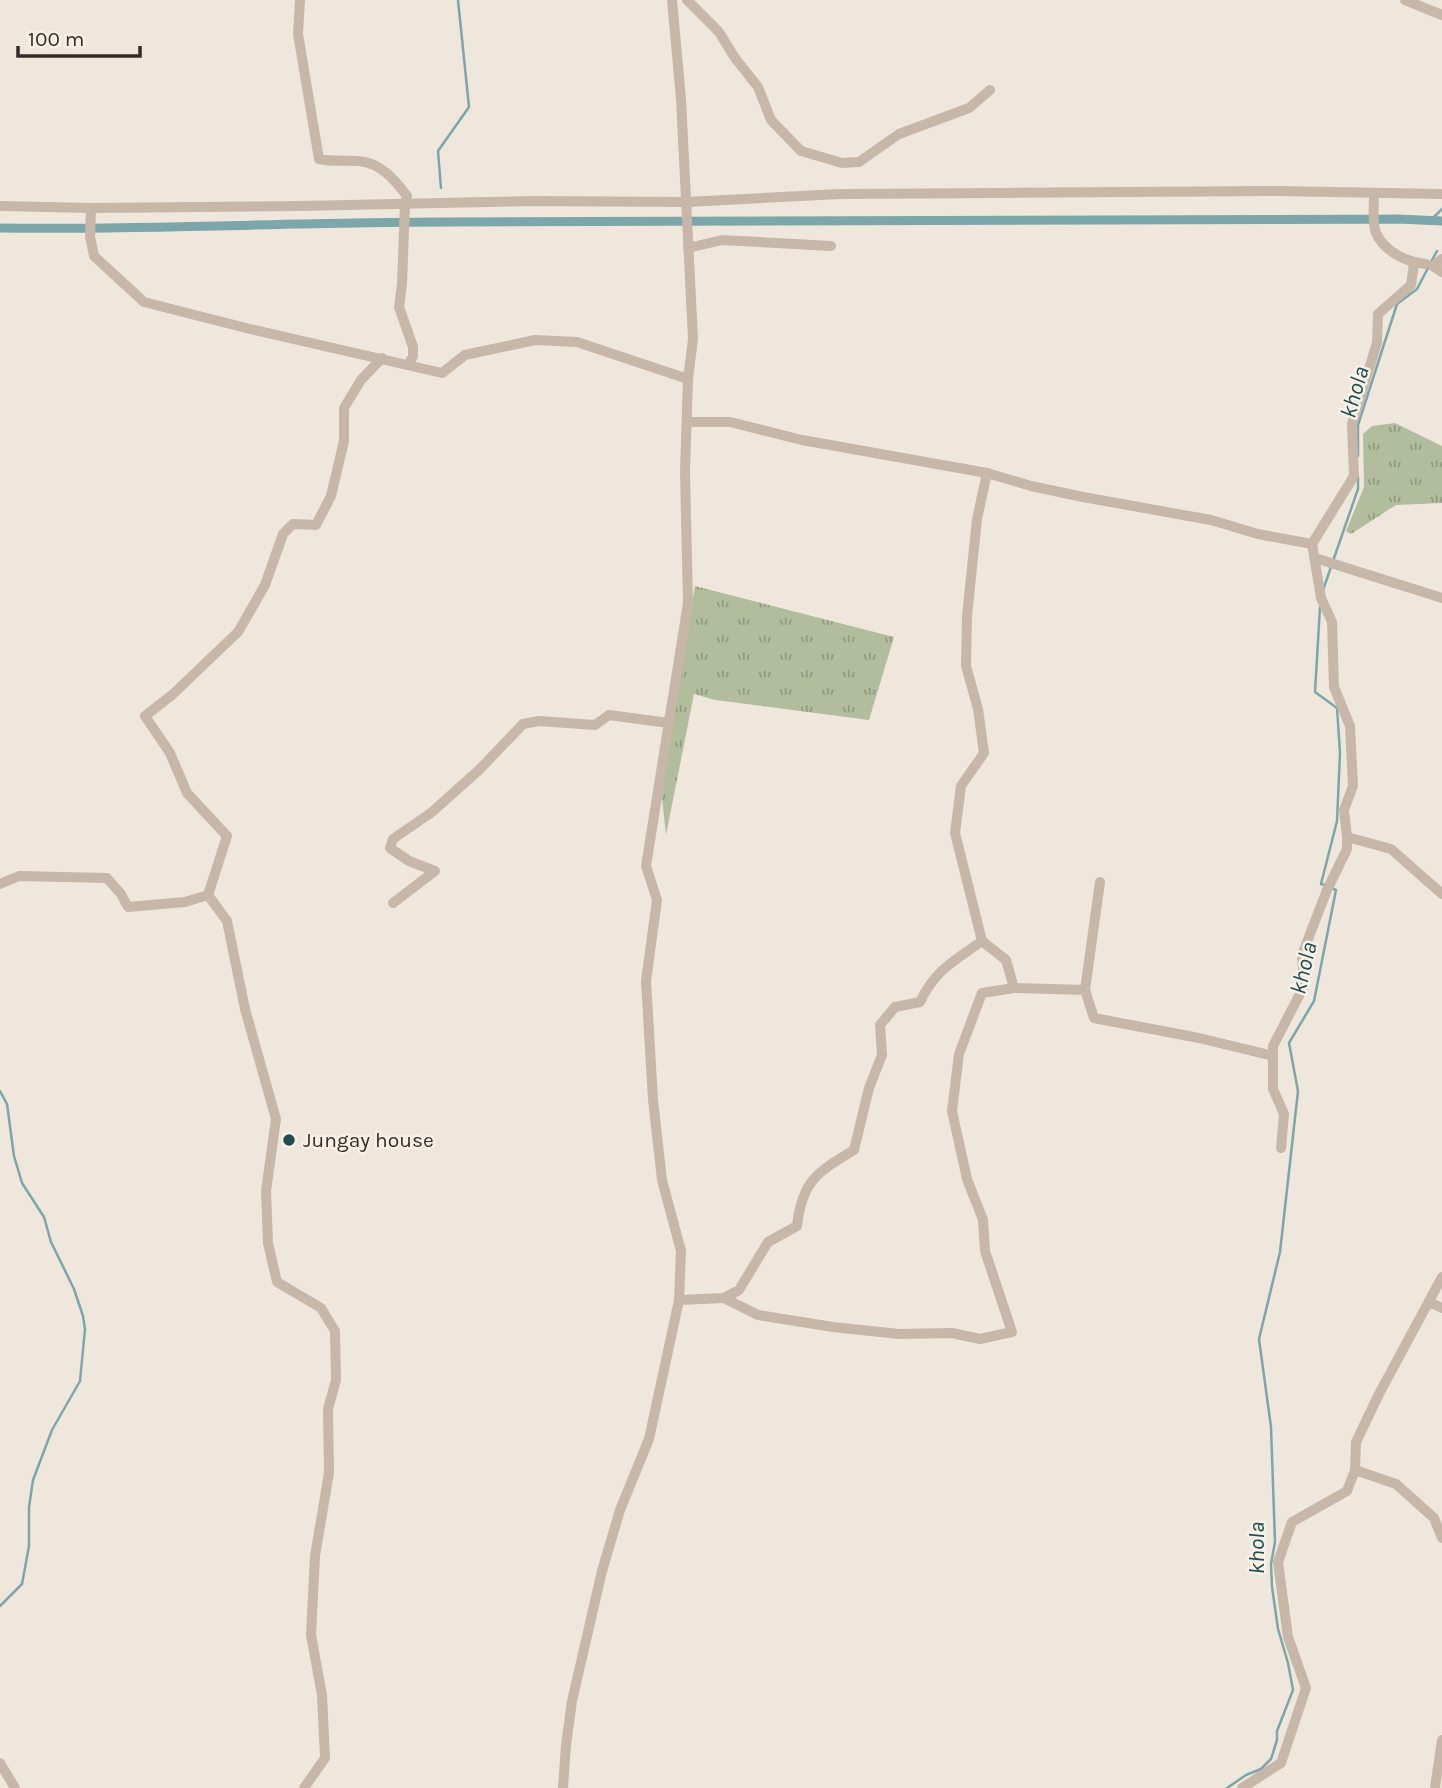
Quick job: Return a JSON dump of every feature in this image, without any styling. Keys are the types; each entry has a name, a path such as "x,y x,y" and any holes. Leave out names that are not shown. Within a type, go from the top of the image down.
{"street":[{"path":"300,0 299,34 319,159 331,162 360,160 379,167 407,196 399,307 413,347 409,364"},
{"path":"563,1788 572,1701 602,1571 620,1510 649,1439 679,1300 681,1251 662,1180 653,1100 646,981 657,900 646,866 688,603 685,472 688,379 693,339 681,99 672,0"},
{"path":"687,0 719,32 758,87 771,120 801,151 842,163 859,162 899,134 969,108 990,90"},
{"path":"1405,0 1442,15"},
{"path":"0,206 90,211 536,201 686,202 866,194 1277,191 1442,194"},
{"path":"1374,194 1376,232 1391,252 1415,263 1426,264"},
{"path":"90,211 90,236 94,256 144,302 259,332 442,373 465,355 535,340 577,342 688,379"},
{"path":"688,248 722,240 831,246"},
{"path":"1442,259 1433,265 1442,272"},
{"path":"1281,1148 1284,1114 1273,1089 1273,1046 1304,985 1302,955 1347,849 1344,810 1353,786 1350,726 1334,687 1332,622 1321,598 1312,544 1354,476 1352,424 1377,343 1378,314 1411,285 1415,263"},
{"path":"208,895 227,836 187,793 170,753 145,716 172,695 239,632 265,585 284,534 293,524 316,525 331,496 344,441 344,408 361,380 382,358"},
{"path":"688,422 730,422 802,439 987,473 1031,486 1161,509 1258,534 1312,544"},
{"path":"987,473 977,519 967,616 966,666 978,709 984,753 961,786 955,833 982,941 1006,960 1014,988"},
{"path":"1315,558 1442,598"},
{"path":"393,903 435,871 409,861 390,848 393,839 441,804 479,770 523,724 539,721 595,725 609,715 669,723"},
{"path":"1347,837 1391,849 1442,894"},
{"path":"0,884 19,876 107,878 128,907 185,902 208,895"},
{"path":"1100,882 1084,990 1094,1018 1199,1038 1273,1056"},
{"path":"208,895 227,921 245,1009 276,1119 266,1191 268,1243 277,1282 321,1308 335,1331 336,1380 328,1409 329,1473 315,1556 311,1634 322,1695 325,1758 304,1788"},
{"path":"679,1300 724,1298 739,1290 768,1242 797,1226 803,1193 821,1171 854,1150 869,1088 882,1055 880,1025 895,1007 920,1002 930,982 945,967 982,941"},
{"path":"724,1298 758,1315 833,1327 900,1334 952,1333 980,1339 1012,1332 985,1251 983,1220 967,1179 952,1111 959,1054 982,993 1014,988 1084,990"},
{"path":"1242,1788 1281,1762 1306,1688 1288,1637 1278,1562 1292,1522 1348,1491 1355,1470 1356,1442 1442,1277"},
{"path":"1429,1303 1442,1308"},
{"path":"1355,1470 1396,1484 1434,1518 1442,1538"},
{"path":"1435,1788 1442,1740"},
{"path":"0,1763 15,1788"}],"green space":[{"path":"1395,423 1442,446 1442,503 1396,505 1351,534 1346,531 1364,487 1363,434 1372,426"},
{"path":"695,586 894,637 869,720 715,700 694,694 666,835 661,789"}],"waterway":[{"path":"441,188 438,151 469,107 458,0"},
{"name":"khola","path":"1429,222 1442,209"},
{"path":"0,228 568,221 1442,221"},
{"name":"khola","path":"1431,262 1437,251"},
{"name":"khola","path":"1358,456 1358,425 1397,304 1417,289 1428,268"},
{"name":"khola","path":"1333,561 1358,489 1358,477"},
{"name":"khola","path":"1323,590 1331,567"},
{"name":"khola","path":"1320,607 1315,692 1337,708 1340,753 1337,821 1321,884 1325,885"},
{"name":"khola","path":"1227,1788 1261,1769 1271,1759 1277,1731 1293,1690 1278,1629 1272,1587 1271,1564 1275,1542 1271,1427 1259,1339 1280,1252 1298,1091 1289,1043 1314,1001 1336,890 1331,888"},
{"path":"0,1091 7,1104 14,1156 22,1183 44,1217 51,1242 74,1289 85,1329 80,1381 52,1430 33,1480 29,1507 29,1546 22,1584 0,1606"}],"place":[{"name":"Jungay house","path":"289,1140"}]}
